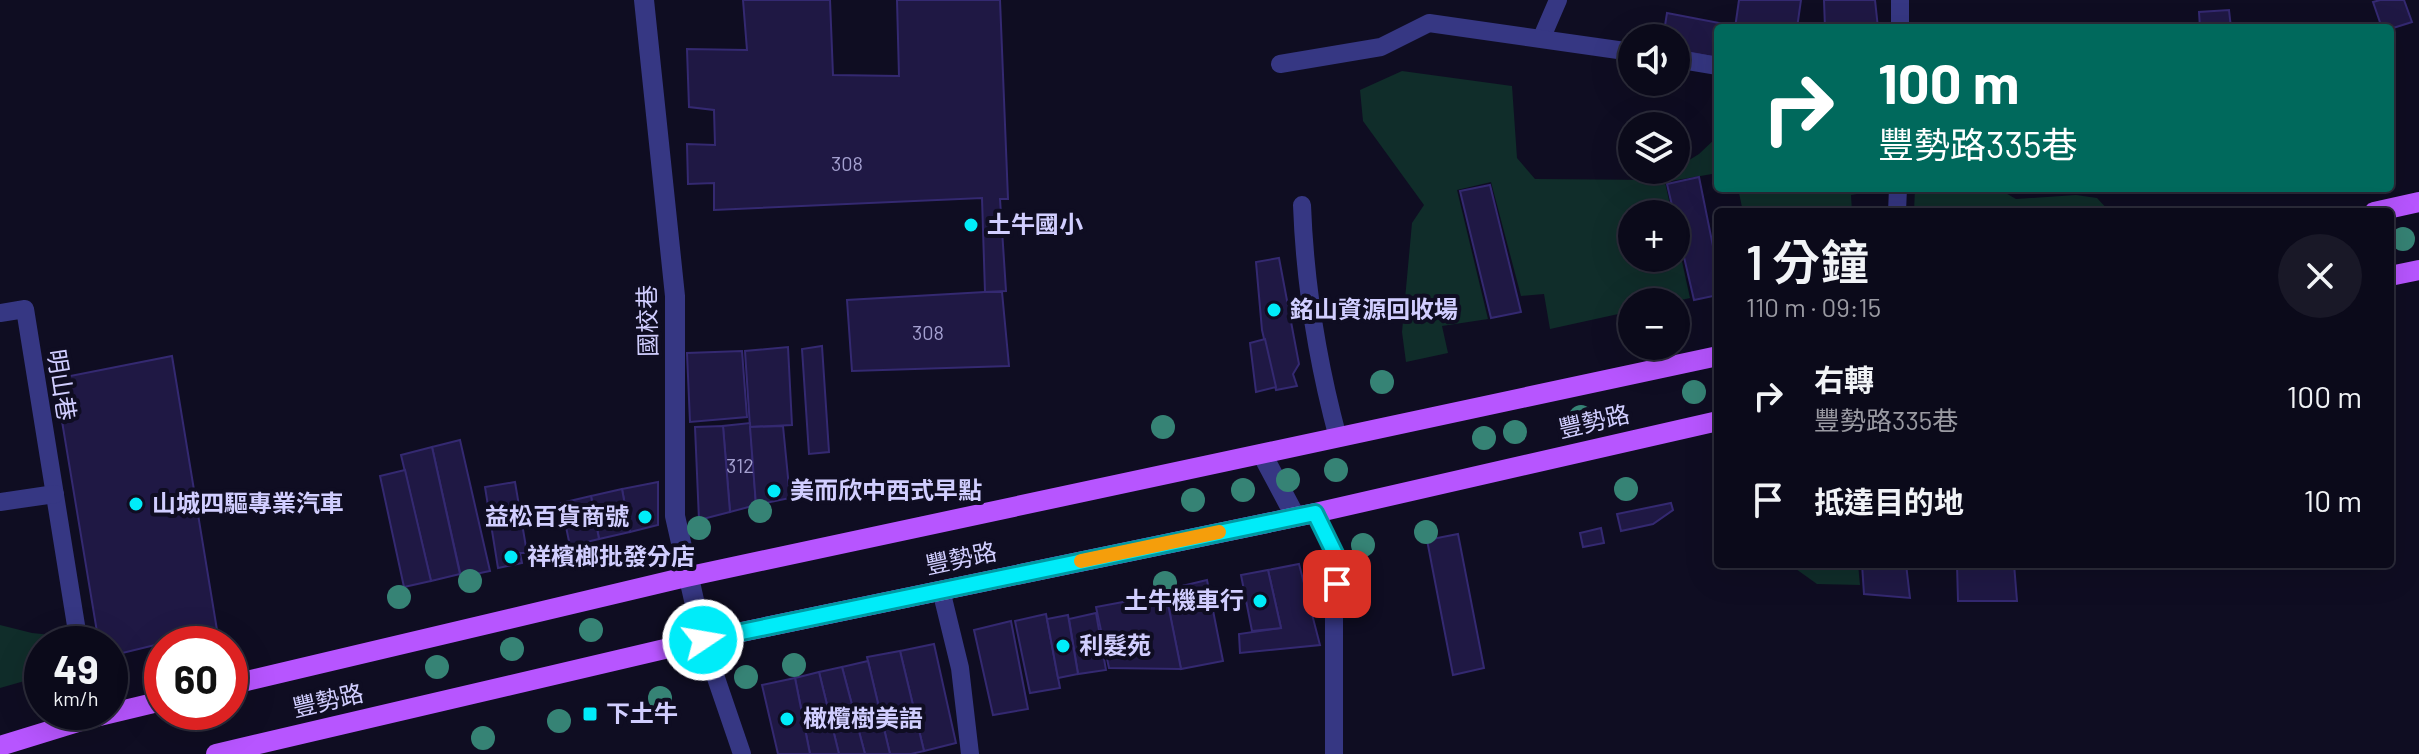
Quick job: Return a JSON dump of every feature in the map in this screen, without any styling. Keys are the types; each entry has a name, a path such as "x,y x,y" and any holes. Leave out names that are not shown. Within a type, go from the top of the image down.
{"main road":[{"path":"2392,208 2419,202"},
{"path":"2394,275 2419,270"},
{"name":"豐勢路","path":"248,681 686,577 1714,357"},
{"name":"豐勢路","path":"220,753 703,640 1305,514 1714,422"},
{"path":"0,746 46,730"}],"street":[{"name":"國校巷","path":"644,0 675,296 675,516 686,577 703,640"},
{"path":"1262,454 1305,514"}],"lane":[{"path":"1542,37 1558,0"},
{"path":"1900,0 1900,24"},
{"path":"1280,64 1381,47 1429,23 1618,50"},
{"path":"1690,61 1714,65"},
{"path":"1302,205 1305,278 1325,390 1338,438"},
{"name":"明山巷","path":"0,313 25,309 76,626"},
{"path":"0,502 55,494"},
{"path":"1305,514 1340,564 1334,605 1334,754"},
{"path":"941,590 960,668 970,754"},
{"path":"703,640 742,754"}],"green space":[{"path":"1402,71 1512,86 1517,158 1535,179 1618,180 1618,184 1665,184 1669,200 1618,200 1618,272 1684,272 1688,288 1618,288 1618,314 1550,329 1544,294 1521,296 1491,182 1457,190 1488,319 1442,326 1448,353 1406,362 1402,332 1412,223 1424,205 1363,121 1360,90"},
{"path":"1714,140 1714,174 1690,178 1690,160"},
{"path":"1739,192 1869,192 1851,195 1852,208 1742,208"},
{"path":"1915,192 2004,192 2016,199 2076,195 2097,198 2106,208 1914,208"},
{"path":"1795,568 1858,568 1860,585 1817,584"},
{"path":"0,625 24,631 24,681 0,688"}],"building":[{"path":"743,0 830,0 833,75 899,76 897,0 1000,0 1008,199 1000,199 1006,291 985,292 982,198 714,210 714,183 688,184 687,144 715,145 714,110 689,107 687,49 747,50"},
{"path":"1739,0 1801,0 1798,24 1736,24"},
{"path":"1824,0 1875,0 1878,24 1825,24"},
{"path":"2404,0 2412,22 2394,28 2394,24 2381,24 2373,2"},
{"path":"2229,10 2231,24 2200,24 2199,12"},
{"path":"1667,13 1725,24 1714,24 1714,57 1690,53 1690,24 1665,24"},
{"path":"1699,177 1714,251 1714,296 1694,300 1687,272 1690,272 1690,200 1671,200 1667,184 1690,184 1690,179"},
{"path":"1490,185 1521,312 1491,318 1460,191"},
{"name":"銘山資源回收場","path":"1279,258 1299,364 1293,374 1297,386 1276,390 1262,330 1256,262"},
{"path":"1002,292 1009,366 852,371 847,300"},
{"path":"1265,339 1276,387 1256,392 1250,343"},
{"path":"822,346 829,452 809,454 802,349"},
{"path":"788,347 792,425 750,427 745,351"},
{"path":"742,351 747,417 690,422 687,353"},
{"name":"山城四驅專業汽車","path":"172,356 216,626 144,626 144,648 128,652 128,626 96,626 55,379"},
{"path":"750,423 756,505 730,512 723,426"},
{"path":"723,426 730,512 699,520 695,427"},
{"path":"783,426 790,498 756,505 750,427"},
{"path":"460,440 490,571 461,577 432,447"},
{"path":"432,447 460,574 431,581 401,455"},
{"path":"405,470 431,581 404,587 380,476"},
{"path":"515,482 527,553 520,553 522,563 498,568 485,487"},
{"path":"658,482 658,525 630,532 622,489"},
{"path":"622,489 630,532 599,539 591,496"},
{"path":"591,496 599,539 570,546 561,503"},
{"path":"1671,503 1673,510 1653,524 1621,531 1617,514"},
{"path":"1601,528 1604,543 1583,547 1580,533"},
{"path":"1458,534 1484,668 1453,675 1427,540"},
{"path":"1299,564 1320,645 1240,653 1239,634 1281,628 1268,570"},
{"path":"1862,568 1906,568 1910,598 1864,594"},
{"path":"1957,568 2014,568 2017,601 1958,601"},
{"name":"土牛機車行","path":"1268,570 1281,628 1252,631 1241,575"},
{"path":"1207,580 1223,661 1181,669 1165,590"},
{"path":"1166,594 1181,669 1109,668 1096,607"},
{"path":"1096,613 1106,670 1078,674 1069,619"},
{"path":"1046,614 1060,688 1030,693 1015,621"},
{"name":"利髮苑","path":"1068,615 1078,674 1058,678 1047,619"},
{"path":"1011,621 1028,709 993,715 974,630"},
{"path":"934,644 956,743 924,751 900,651"},
{"path":"900,651 924,751 911,754 890,754 867,657"},
{"path":"868,661 890,754 865,754 842,667"},
{"path":"842,667 865,754 839,754 819,672"},
{"path":"819,672 839,754 810,754 795,678"},
{"name":"橄欖樹美語","path":"795,678 810,754 778,754 762,685"}],"slow traffic":[{"path":"1081,561 1219,532"}],"place":[{"name":"土牛國小","path":"971,225"},
{"name":"銘山資源回收場","path":"1274,310"},
{"name":"美而欣中西式早點","path":"774,491"},
{"name":"山城四驅專業汽車","path":"136,504"},
{"name":"益松百貨商號","path":"645,517"},
{"name":"祥檳榔批發分店","path":"511,557"},
{"name":"土牛機車行","path":"1260,601"},
{"name":"利髮苑","path":"1063,646"},
{"name":"下土牛","path":"590,714"},
{"name":"橄欖樹美語","path":"787,719"}],"route":[{"path":"703,640 1315,513 1340,564 1337,584"}]}
